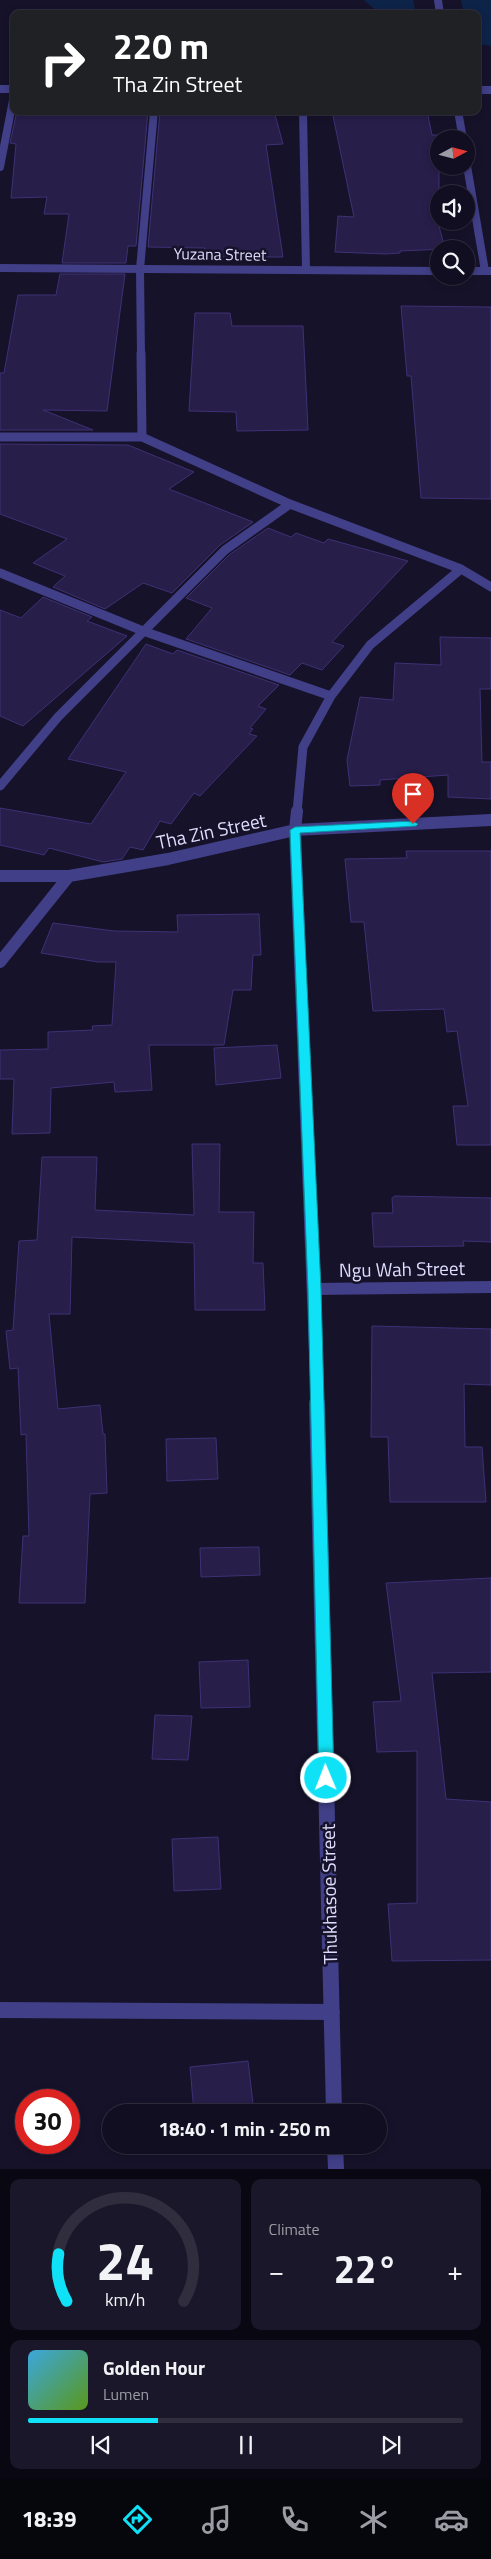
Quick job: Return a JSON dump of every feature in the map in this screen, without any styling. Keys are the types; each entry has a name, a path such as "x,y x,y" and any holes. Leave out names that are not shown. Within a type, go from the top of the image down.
{"street":[{"path":"0,167 10,115"},
{"path":"142,437 140,269 154,115"},
{"path":"303,115 306,270"},
{"path":"459,115 461,130"},
{"path":"469,175 488,271 475,270"},
{"name":"Yuzana Street","path":"0,268 430,270"},
{"path":"0,437 142,437 290,504 461,569 491,587"},
{"path":"0,786 58,717 224,550 290,504"},
{"name":"Thukhasoe Street","path":"334,2104 314,1289 295,830 303,748 332,696 370,645 461,569"},
{"path":"0,573 143,632 332,696"},
{"name":"Tha Zin Street","path":"0,876 69,876 168,858 295,830 491,820"},
{"path":"0,962 69,876"},
{"name":"Ngu Wah Street","path":"314,1289 491,1286"},
{"path":"0,2010 332,2012"},
{"path":"335,2154 336,2169"}],"water":[{"path":"364,0 413,0 415,10 375,10"},
{"path":"461,0 491,0 491,46 481,44 481,10 463,10"}],"building":[{"path":"16,115 148,115 136,246 128,246 126,263 62,263 69,214 44,214 47,197 11,198 16,144 10,143"},
{"path":"160,115 275,115 283,144 266,145 283,257 205,257 205,248 148,247"},
{"path":"333,115 428,115 431,130 430,175 439,175 439,185 430,185 430,230 440,230 443,240 430,240 430,250 400,251 400,253 386,254 335,252 338,216 354,217"},
{"path":"60,274 125,274 107,411 43,410 93,430 0,430 0,373 4,373 18,295 56,295"},
{"path":"401,306 491,307 491,499 421,498 411,376 407,376"},
{"path":"195,313 230,313 232,326 303,326 308,430 237,431 236,412 189,411"},
{"path":"0,444 128,445 194,472 169,489 253,522 220,545 172,593 143,583 105,609 53,587 65,576 33,563 67,539 0,514"},
{"path":"268,528 291,537 296,533 324,543 328,539 408,561 332,642 344,646 322,670 302,663 290,675 186,639 212,608 186,598 229,555"},
{"path":"43,597 92,617 87,621 127,636 23,726 0,716 0,610 21,618"},
{"path":"440,637 491,638 491,689 480,689 482,762 491,762 491,799 448,797 448,775 380,780 380,785 350,786 347,760 360,697 393,700 395,663 441,665"},
{"path":"146,644 173,654 177,650 279,685 258,706 266,709 250,728 253,729 249,734 257,736 200,796 194,793 171,824 160,821 143,850 130,847 122,859 103,862 49,848 44,855 0,845 0,808 91,824 126,772 68,759"},
{"path":"406,851 491,851 491,1145 457,1145 453,1106 468,1106 457,1031 447,1032 444,1009 373,1011 364,922 351,922 345,859 407,858"},
{"path":"259,914 261,955 253,955 251,990 233,990 224,1045 149,1045 152,1090 115,1092 114,1082 51,1088 50,1133 12,1134 14,1079 0,1079 0,1050 48,1049 48,1032 93,1030 92,1026 112,1025 116,962 98,962 41,953 53,923 114,931 178,932 177,915"},
{"path":"277,1045 281,1078 216,1085 214,1048"},
{"path":"192,1144 220,1144 219,1212 254,1212 253,1263 263,1263 265,1310 195,1310 194,1243 72,1237 70,1314 49,1314 58,1409 100,1405 103,1434 105,1434 107,1493 90,1494 85,1603 19,1603 23,1536 29,1536 26,1434 21,1435 18,1368 10,1369 6,1331 13,1330 19,1241 37,1240 42,1157 97,1157 95,1210 194,1215"},
{"path":"395,1196 491,1198 491,1242 463,1241 464,1246 374,1247 372,1213 393,1213 392,1198"},
{"path":"372,1326 491,1329 491,1385 464,1384 465,1447 482,1447 486,1502 390,1502 388,1437 371,1437"},
{"path":"216,1438 218,1479 167,1481 166,1439"},
{"path":"259,1547 260,1575 201,1577 200,1548"},
{"path":"491,1578 491,1672 432,1673 446,1799 491,1802 491,1960 392,1961 388,1904 417,1903 417,1751 377,1752 373,1702 401,1701 386,1583"},
{"path":"248,1660 250,1707 201,1708 199,1662"},
{"path":"155,1715 192,1716 188,1760 152,1759"},
{"path":"218,1837 221,1889 174,1891 172,1839"},
{"path":"248,2061 253,2104 193,2104 190,2067"}],"route":[{"path":"326,1778 314,1289 295,830 413,824"}]}
